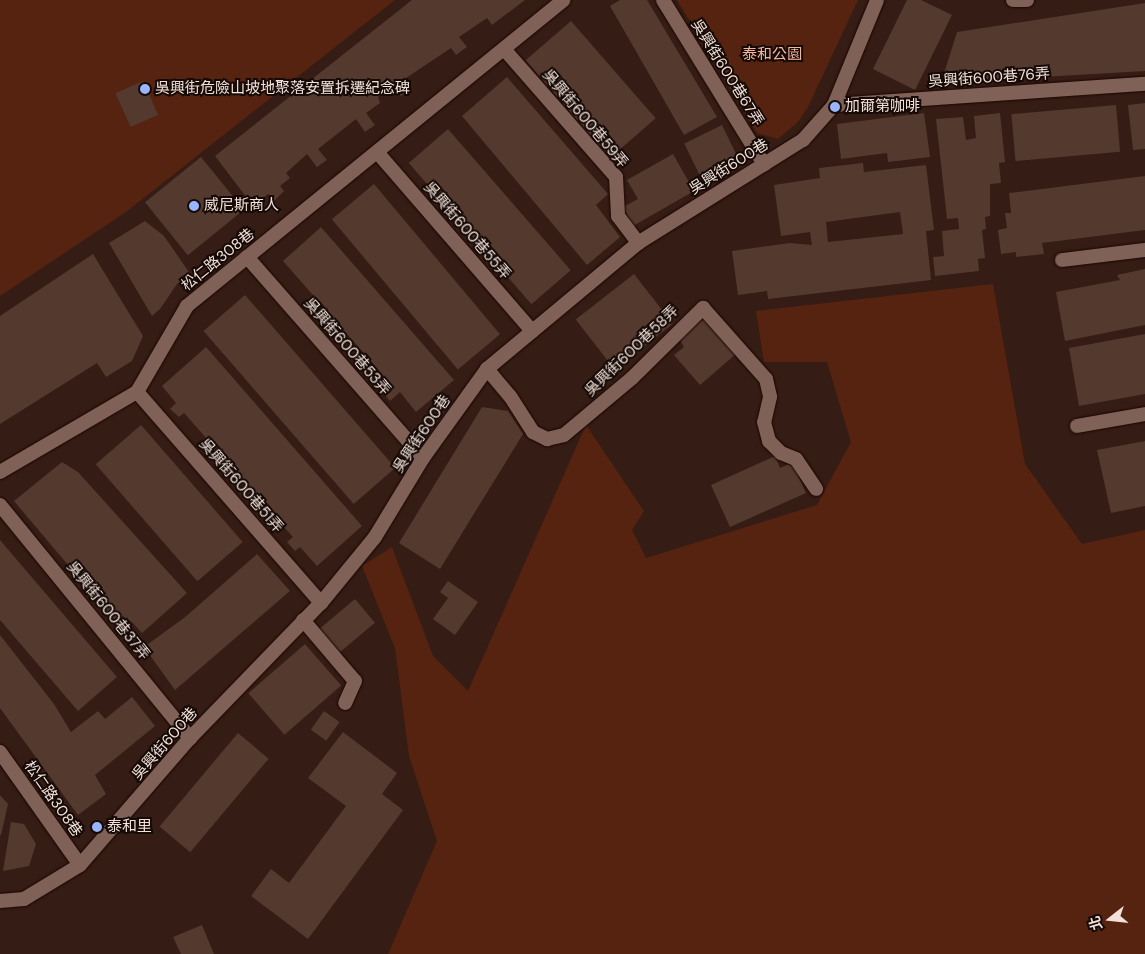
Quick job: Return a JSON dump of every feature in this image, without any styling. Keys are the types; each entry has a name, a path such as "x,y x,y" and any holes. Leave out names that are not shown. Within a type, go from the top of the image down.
{"street":[{"name":"松仁路308巷","path":"0,472 137,392 187,306 563,0"},
{"name":"吳興街600巷67弄","path":"663,0 764,164"},
{"name":"吳興街600巷","path":"0,902 24,898 80,865 190,738 321,602 375,537 423,458 486,369 638,243 803,140 834,105 877,0"},
{"path":"1013,0 1027,0"},
{"name":"吳興街600巷59弄","path":"504,49 616,177 618,216 638,243"},
{"name":"吳興街600巷76弄","path":"834,105 1145,84"},
{"name":"吳興街600巷55弄","path":"377,152 532,331"},
{"path":"1062,260 1145,250"},
{"name":"吳興街600巷53弄","path":"247,257 423,458"},
{"name":"吳興街600巷58弄","path":"486,369 510,396 533,432 547,439 564,435 632,378 703,308 766,380 770,396 764,422 769,441 781,453 796,459 816,489"},
{"name":"吳興街600巷51弄","path":"137,392 321,602"},
{"path":"1077,426 1145,414"},
{"name":"吳興街600巷37弄","path":"0,505 190,738"},
{"path":"303,620 355,682 345,702"},
{"name":"松仁路308巷","path":"0,752 80,865"}],"green space":[{"path":"0,0 395,0 126,212 0,296"},
{"name":"泰和公園","path":"677,0 858,0 808,107 798,122 778,139 757,133"},
{"path":"993,284 1025,464 1082,544 1145,530 1145,954 388,954 437,841 409,756 395,648 362,566 392,547 433,656 468,691 586,425 644,511 632,530 646,558 817,505 851,442 827,362 764,362 756,311"}],"building":[{"path":"412,0 525,0 492,25 487,18 459,37 467,47 456,55 451,48 403,80 410,90 401,96 394,86 378,97 380,103 366,113 375,125 365,132 356,119 318,149 327,160 317,167 307,154 286,173 290,178 280,186 284,191 274,201 268,194 261,200 258,196 250,202 215,156"},
{"path":"620,0 647,0 717,117 684,135 610,6"},
{"path":"907,0 921,0 952,15 915,90 873,69"},
{"path":"1145,3 1145,71 941,83 957,32"},
{"path":"571,21 656,118 610,158 526,60"},
{"path":"507,77 608,194 596,205 620,237 587,265 462,116"},
{"path":"143,81 158,115 131,127 116,93"},
{"path":"1145,103 1145,149 1133,150 1128,105"},
{"path":"1116,105 1120,152 1015,161 1011,114"},
{"path":"924,113 930,157 888,162 887,153 841,159 837,124"},
{"path":"1000,113 1005,162 999,163 1001,183 990,184 990,216 985,217 986,229 982,230 985,258 978,259 979,271 935,276 933,257 944,256 942,231 959,229 958,218 947,219 936,119 963,117 966,140 976,138 974,116"},
{"path":"722,125 739,160 701,178 684,143"},
{"path":"448,129 571,270 531,304 409,163"},
{"path":"673,154 694,191 633,226 623,207 638,199 627,180"},
{"name":"威尼斯商人","path":"201,157 244,210 188,255 145,202"},
{"path":"863,163 864,172 926,165 934,230 926,231 931,280 768,299 767,291 738,295 732,251 790,243 812,245 810,232 781,236 774,185 820,178 819,168","holes":["900,212 903,234 828,242 826,222"]},
{"path":"1145,176 1145,230 1042,243 1044,254 1016,257 1016,252 1001,254 998,230 1007,228 1005,213 1011,213 1009,193"},
{"path":"374,184 500,334 458,369 332,219"},
{"path":"145,221 164,236 191,275 177,284 160,309 152,316 109,243"},
{"path":"321,227 454,380 416,412 400,392 390,401 380,389 389,382 283,261"},
{"path":"93,254 143,336 132,361 106,377 97,363 0,424 0,316"},
{"path":"1145,269 1145,325 1065,341 1056,292 1120,280 1117,275"},
{"path":"634,274 673,324 614,369 576,320"},
{"path":"245,295 395,468 354,504 203,331"},
{"path":"705,317 737,353 700,385 674,355 684,347 680,340"},
{"path":"1145,334 1145,394 1079,406 1069,348"},
{"path":"206,347 362,526 317,566 300,547 295,551 287,542 293,537 261,502 256,507 248,498 254,493 223,457 217,462 209,453 215,448 184,413 179,417 170,409 176,403 162,386"},
{"path":"482,407 508,411 523,434 440,569 399,543"},
{"path":"141,425 243,542 197,581 96,464"},
{"path":"1145,441 1145,506 1111,513 1097,450"},
{"path":"775,456 780,468 792,463 806,493 730,527 711,485"},
{"path":"62,462 78,472 187,593 142,633 131,621 122,629 14,501"},
{"path":"0,540 117,677 78,711 0,620"},
{"path":"257,554 290,591 175,690 144,647 184,618"},
{"path":"448,581 478,602 455,635 433,619 448,598 440,592"},
{"path":"355,599 375,623 339,653 319,629"},
{"path":"0,635 54,704 71,732 98,711 105,719 132,697 155,726 95,775 106,794 78,815 0,708"},
{"path":"305,644 341,686 284,735 248,693"},
{"path":"324,711 340,722 326,741 311,730"},
{"path":"343,732 397,773 382,794 403,810 308,939 251,896 271,869 289,883 346,806 308,778"},
{"path":"238,733 269,759 190,852 160,826"},
{"path":"0,795 8,804 1,835 0,835"},
{"path":"11,822 24,824 36,844 29,866 3,871"},
{"path":"202,925 214,954 181,954 173,937"}],"place":[{"name":"吳興街危險山坡地聚落安置拆遷紀念碑","path":"145,89"},
{"name":"加爾第咖啡","path":"835,107"},
{"name":"威尼斯商人","path":"194,206"},
{"name":"泰和里","path":"97,827"}]}
